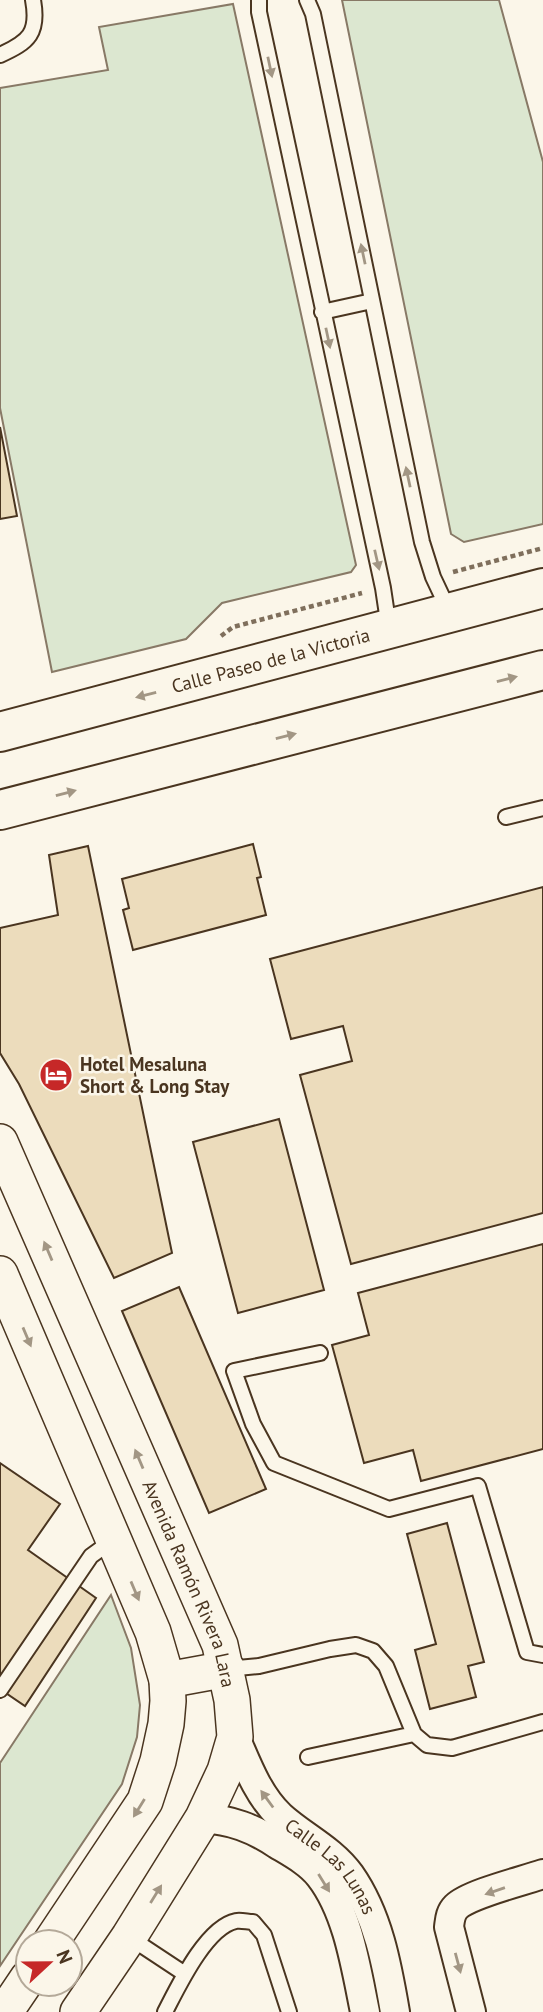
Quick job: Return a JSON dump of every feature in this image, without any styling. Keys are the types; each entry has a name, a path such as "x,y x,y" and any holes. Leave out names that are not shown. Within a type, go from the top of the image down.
{"main road":[{"name":"Calle Paseo de la Victoria","path":"0,732 543,588"},
{"path":"0,810 543,670"}],"street":[{"name":"Avenida Ramón Rivera Lara","path":"0,1142 209,1620 227,1669 232,1700 235,1737 225,1771 203,1818 129,1937 78,2012"},
{"path":"0,1274 153,1632 167,1680 166,1724 159,1761 145,1801 60,1928"},
{"path":"167,1680 227,1669"},
{"name":"Calle Las Lunas","path":"235,1737 253,1779 269,1803 281,1817 339,1862 362,1895 381,1945 395,2012"},
{"name":"Calle Las Lunas","path":"203,1818 228,1820 249,1828 306,1861 320,1876 346,1930 365,2012"},
{"path":"471,2012 449,1927 450,1914 457,1906 469,1900 543,1874"}],"lane":[{"path":"0,55 22,44 32,33 36,16 33,0"},
{"path":"259,0 259,12 383,588 389,628"},
{"path":"307,0 313,14 422,542 433,577 450,612"},
{"path":"322,312 372,300"},
{"path":"506,817 543,808"},
{"path":"320,1353 234,1371 253,1424 274,1462 389,1510 478,1486 527,1652 543,1655"},
{"path":"0,1690 92,1556 113,1540"},
{"path":"227,1669 259,1666 356,1645 373,1651 386,1666 414,1734 427,1745 452,1748 543,1722"},
{"path":"308,1757 414,1734"},
{"path":"165,2012 185,1974 216,1931 235,1921 253,1922 264,1936 289,2012"},
{"path":"129,1937 185,1974"}],"green space":[{"path":"342,0 499,0 543,162 543,524 464,542 451,534"},
{"path":"233,4 356,565 351,572 222,603 186,639 52,672 0,408 0,88 108,70 99,27"},
{"path":"111,1595 131,1648 140,1705 137,1737 122,1784 25,1928 14,1928 14,1945 0,1966 0,1763"}],"building":[{"path":"0,427 17,516 0,519"},
{"path":"253,844 261,877 257,878 266,915 133,950 123,910 129,908 122,879"},
{"path":"88,846 172,1253 114,1278 19,1084 0,1053 0,928 58,915 49,855"},
{"path":"543,887 543,1213 351,1264 300,1075 352,1061 343,1026 291,1039 270,959"},
{"path":"279,1119 324,1290 238,1313 193,1142"},
{"path":"543,1244 543,1449 421,1481 413,1450 364,1463 332,1345 369,1335 358,1293"},
{"path":"179,1287 266,1489 209,1513 122,1311"},
{"path":"0,1463 60,1504 28,1550 96,1598 25,1706 0,1689"},
{"path":"447,1523 484,1662 468,1666 476,1697 430,1709 415,1650 436,1644 407,1534"}],"place":[{"name":"Hotel Mesaluna Short & Long Stay","path":"56,1075"}]}
